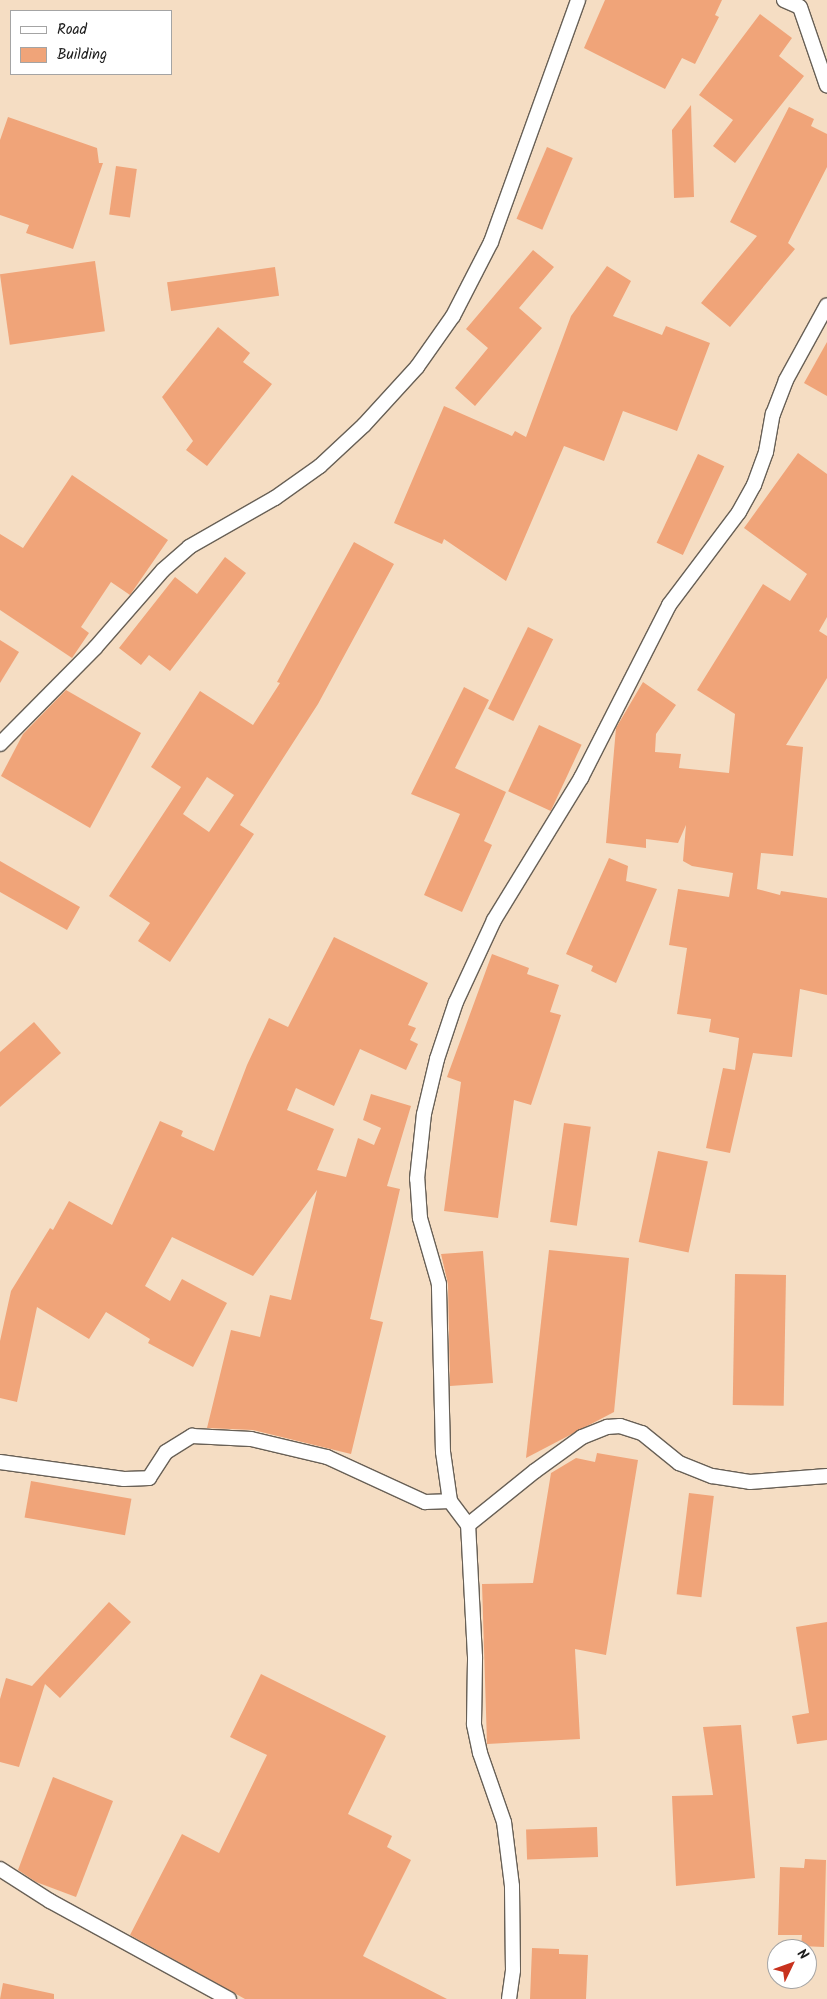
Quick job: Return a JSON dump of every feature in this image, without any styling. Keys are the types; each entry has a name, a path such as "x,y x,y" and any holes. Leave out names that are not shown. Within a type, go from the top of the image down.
{"street":[{"path":"0,744 95,648 163,570 190,547 275,498 320,466 364,425 417,367 453,316 491,242 578,0"},
{"path":"784,0 800,7 827,86"},
{"path":"509,1999 513,1970 512,1886 504,1822 480,1753 474,1724 475,1658 468,1525 450,1501 443,1452 439,1284 420,1218 417,1179 424,1114 437,1059 456,1002 494,920 581,778 669,605 739,512 754,485 766,452 773,414 786,380 827,305"},
{"path":"468,1525 535,1471 582,1437 607,1427 620,1426 642,1433 679,1463 712,1476 750,1482 827,1476"},
{"path":"0,1462 124,1479 149,1478 166,1452 192,1436 251,1439 327,1457 425,1502 450,1501"},
{"path":"0,1869 50,1901 229,1999"}],"building":[{"path":"605,0 722,0 715,15 719,17 695,64 682,58 665,89 584,48"},
{"path":"760,14 792,38 779,56 804,76 735,163 713,146 733,120 699,95"},
{"path":"691,105 694,197 674,198 672,130"},
{"path":"789,107 814,119 811,126 827,134 827,167 788,243 795,249 730,327 701,303 757,236 730,222"},
{"path":"8,117 97,148 99,163 103,163 73,249 26,233 29,225 0,215 0,140"},
{"path":"547,147 573,158 542,230 517,219"},
{"path":"116,166 137,169 130,217 109,215"},
{"path":"533,250 554,267 519,308 542,328 475,406 455,388 488,348 466,329"},
{"path":"95,261 105,331 10,345 0,274"},
{"path":"607,266 631,281 613,316 662,335 666,326 710,343 677,431 623,411 604,461 564,446 506,581 444,539 442,544 394,523 444,406 512,436 515,431 526,437 571,316"},
{"path":"275,267 279,296 171,311 167,282"},
{"path":"218,327 250,353 243,362 272,384 207,466 186,450 193,441 162,397"},
{"path":"827,342 827,396 804,383"},
{"path":"798,453 827,474 827,617 819,631 827,636 827,678 786,745 803,747 793,856 761,853 757,889 780,895 781,891 827,898 827,995 800,989 792,1057 753,1053 730,1153 706,1148 723,1068 735,1070 739,1038 709,1032 711,1019 677,1014 687,948 669,945 678,889 729,897 733,873 692,866 683,861 686,825 678,843 646,839 646,848 606,843 616,728 643,682 676,705 656,734 655,752 681,754 679,768 729,773 735,714 697,690 763,584 790,601 807,574 744,528"},
{"path":"698,454 724,466 683,555 657,543"},
{"path":"72,475 168,540 130,595 111,582 81,627 89,633 72,658 0,610 0,534 23,548"},
{"path":"354,542 394,564 318,704 240,825 254,834 170,962 138,941 150,923 109,896 181,787 151,767 200,691 253,725 280,683 277,682","holes":["207,777 234,795 209,832 183,814"]},
{"path":"225,557 246,573 170,671 149,655 141,665 119,648 175,577 197,594"},
{"path":"528,627 553,639 513,721 488,709"},
{"path":"0,640 19,652 0,683"},
{"path":"464,687 489,700 455,768 506,792 484,841 492,845 462,912 424,895 460,814 411,794"},
{"path":"66,690 141,733 90,828 1,776 23,734"},
{"path":"539,725 582,745 551,811 508,791"},
{"path":"609,858 628,866 626,881 657,889 616,983 591,971 593,966 566,954"},
{"path":"0,861 80,907 67,930 0,892"},
{"path":"334,937 428,983 408,1025 416,1028 410,1040 418,1044 406,1070 360,1049 334,1106 296,1088 287,1110 334,1129 317,1170 346,1177 358,1138 374,1145 381,1128 363,1120 371,1094 411,1106 387,1186 400,1189 370,1319 383,1322 351,1454 253,1430 207,1428 231,1330 260,1337 270,1295 291,1300 317,1190 253,1276 172,1237 145,1286 170,1301 182,1279 227,1303 193,1367 148,1343 150,1339 106,1312 89,1339 37,1307 17,1402 0,1398 0,1341 11,1291 50,1228 53,1230 69,1201 112,1225 160,1121 183,1131 181,1136 214,1151 247,1065 269,1018 288,1027"},
{"path":"492,954 529,968 527,974 559,985 550,1012 561,1015 531,1105 514,1100 498,1218 444,1211 461,1082 447,1077"},
{"path":"34,1022 61,1053 0,1107 0,1052"},
{"path":"564,1123 591,1127 577,1226 550,1222"},
{"path":"658,1151 708,1162 689,1253 639,1242"},
{"path":"549,1250 629,1258 614,1412 526,1458"},
{"path":"483,1251 493,1383 450,1386 448,1284 441,1254"},
{"path":"735,1274 786,1275 784,1406 733,1405"},
{"path":"597,1453 638,1460 606,1655 575,1649 580,1739 487,1744 482,1584 533,1583 551,1473 576,1458 595,1462"},
{"path":"31,1481 131,1499 125,1535 25,1517"},
{"path":"689,1493 714,1496 701,1597 677,1594"},
{"path":"109,1602 131,1622 60,1698 45,1684 19,1767 0,1762 0,1699 6,1678 32,1686"},
{"path":"827,1622 827,1740 797,1744 792,1716 809,1713 796,1627"},
{"path":"261,1674 386,1736 348,1814 392,1836 387,1847 411,1860 363,1956 447,1999 245,1999 130,1935 182,1834 219,1853 267,1755 230,1737"},
{"path":"741,1725 755,1878 676,1886 672,1796 713,1795 703,1727"},
{"path":"53,1777 113,1801 76,1897 36,1882 18,1870"},
{"path":"597,1827 598,1857 527,1859 526,1829"},
{"path":"805,1859 826,1860 824,1947 817,1947 817,1939 802,1939 802,1935 778,1935 780,1867 804,1868"},
{"path":"532,1948 559,1949 559,1954 588,1955 586,1999 530,1999"},
{"path":"3,1983 54,1994 54,1999 0,1999"}]}
